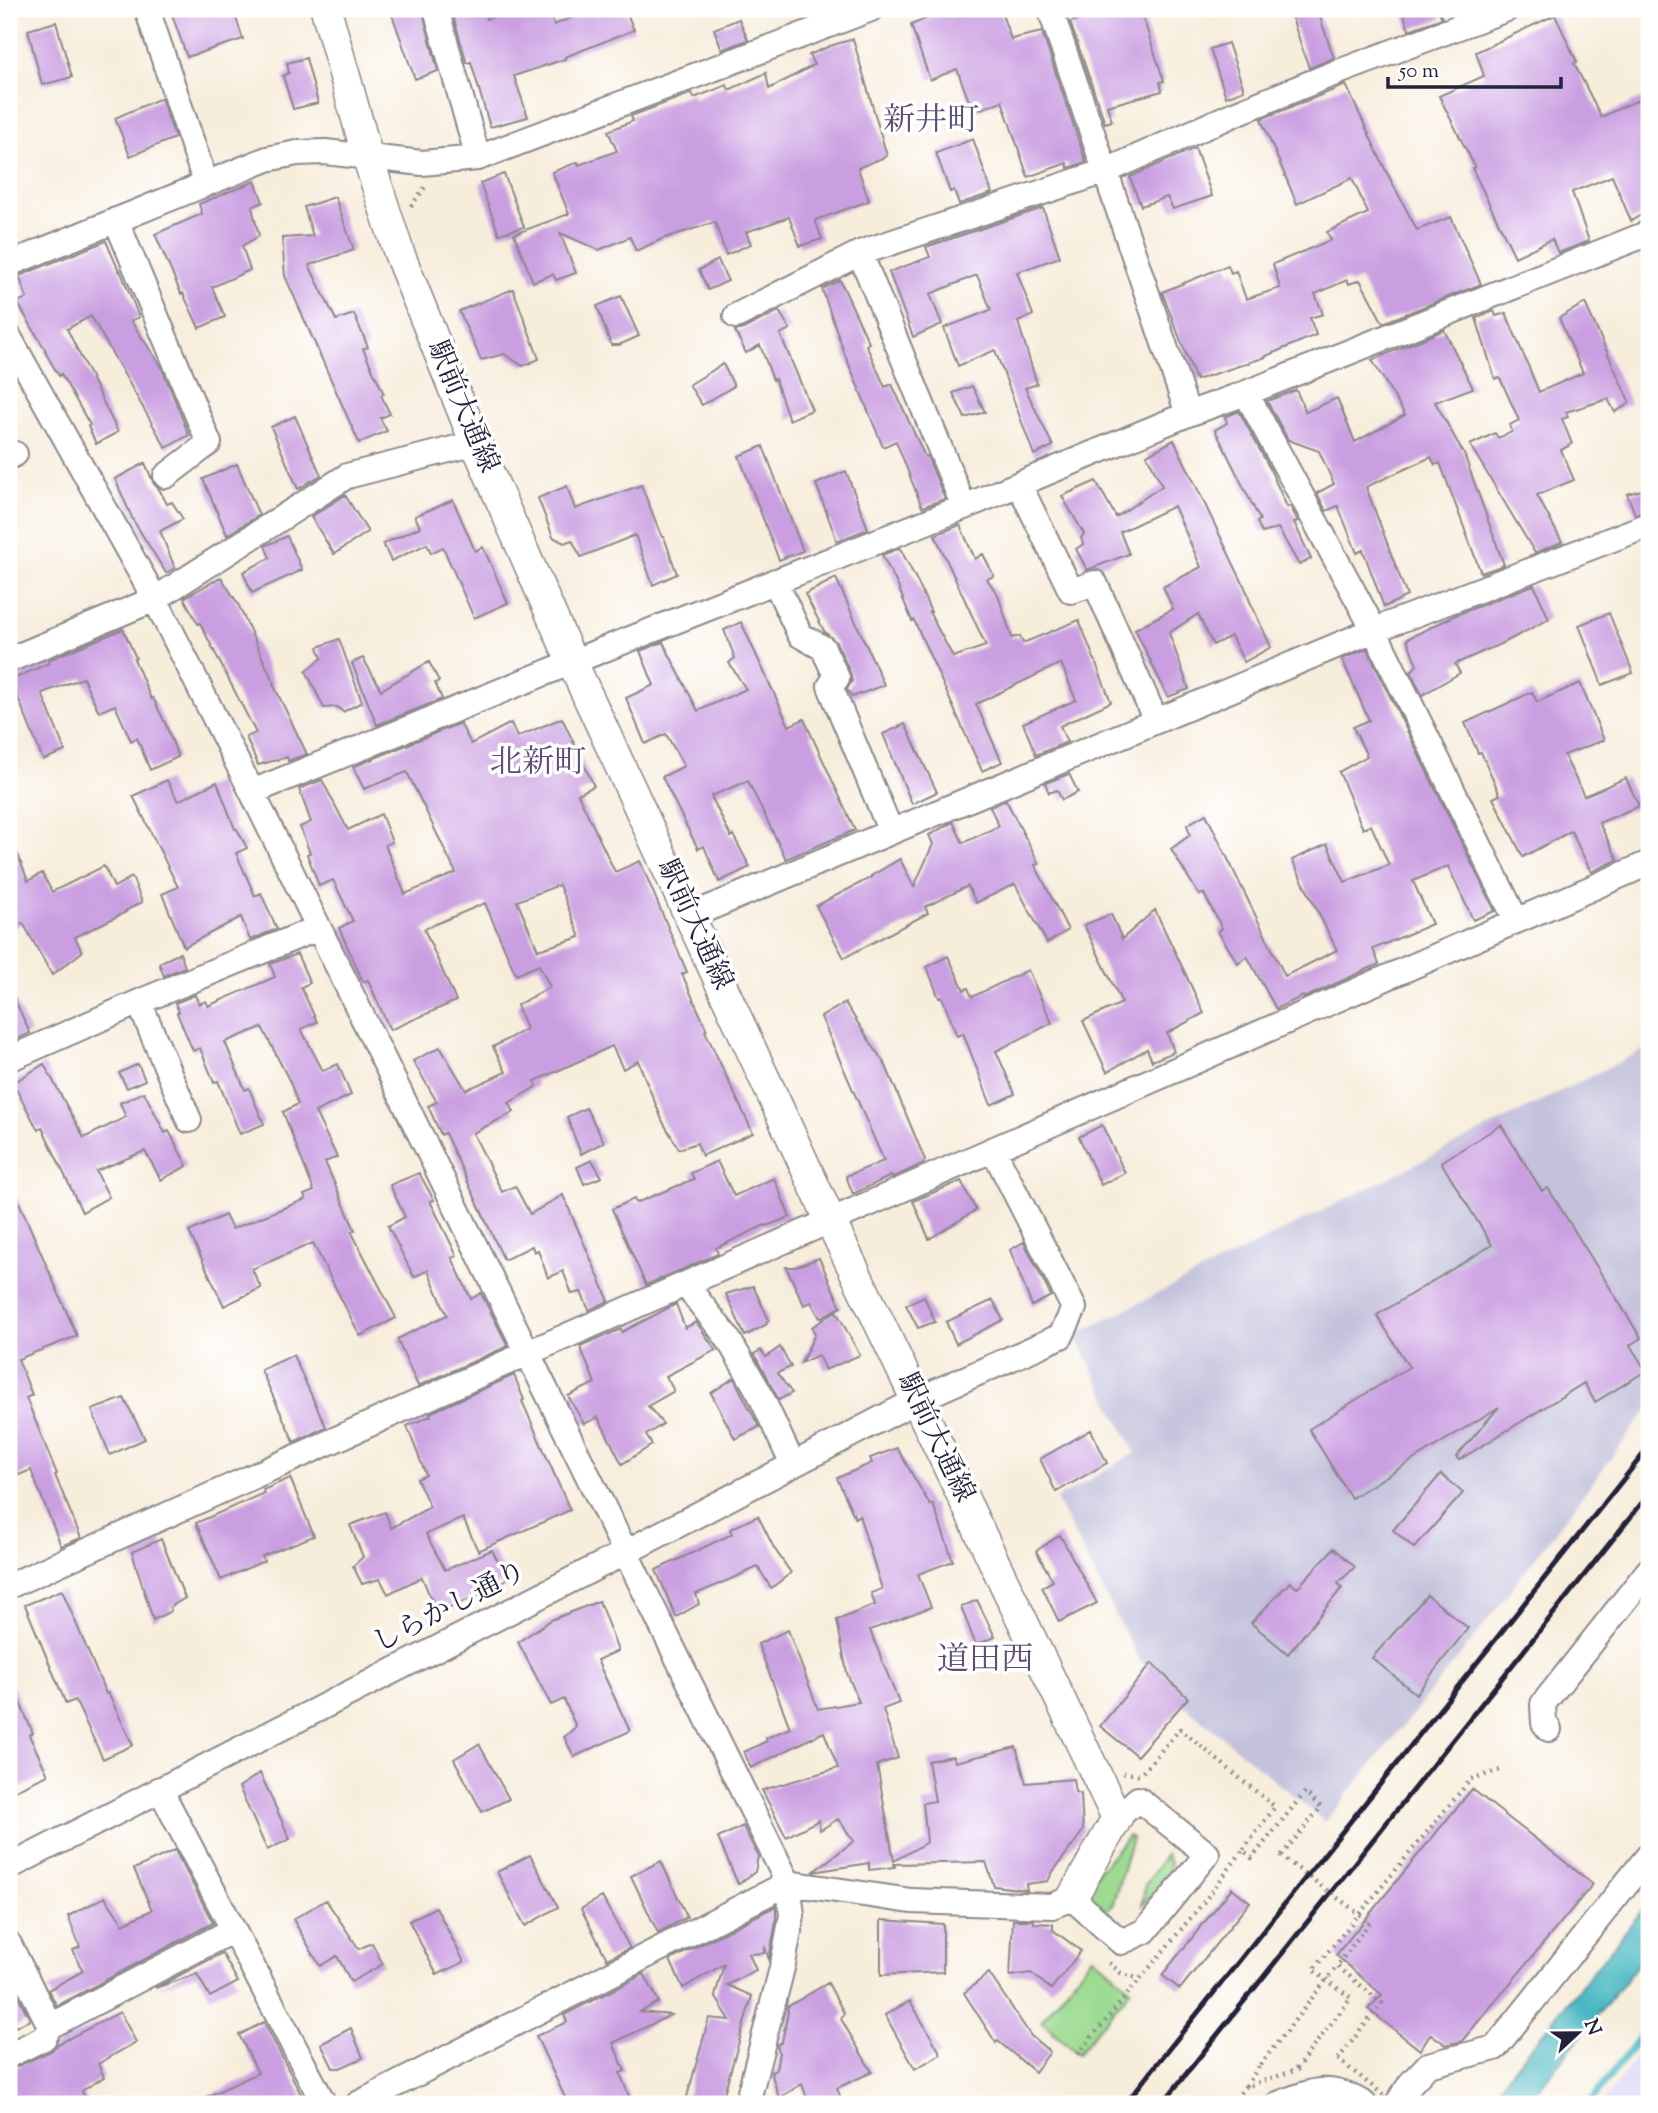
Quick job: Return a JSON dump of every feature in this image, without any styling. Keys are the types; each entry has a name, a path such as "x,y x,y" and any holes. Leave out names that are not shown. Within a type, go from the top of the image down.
{"main road":[{"name":"駅前大通線","path":"327,9 367,155 399,253 476,443 572,662 830,1220 1117,1818"},
{"path":"1072,1898 1117,1818"}],"street":[{"path":"147,9 206,184"},
{"path":"436,9 478,158"},
{"path":"9,264 267,159 297,153 325,152 422,163 478,158 871,9"},
{"path":"1050,9 1188,414"},
{"path":"736,316 860,253 1106,171 1325,77 1507,9"},
{"path":"116,220 209,443 166,476"},
{"path":"252,792 964,507 1188,414 1649,233"},
{"path":"860,253 964,507"},
{"path":"9,337 155,599 788,1884 792,1915 783,1964 747,2104"},
{"path":"1246,393 1374,630 1516,920"},
{"path":"9,660 155,599 346,476 476,443"},
{"path":"1019,484 1071,592 1095,583 1156,721"},
{"path":"690,916 1374,630 1649,525"},
{"path":"775,581 800,635 822,648 827,658 836,678 830,686 891,832"},
{"path":"9,1586 528,1353 1649,863"},
{"path":"9,1059 318,928"},
{"path":"139,1002 189,1119"},
{"name":"しらかし通り","path":"9,1867 917,1400 1061,1336 1074,1307 993,1149"},
{"path":"685,1284 727,1337 759,1392 793,1465"},
{"path":"1549,1729 1544,1723 1544,1704 1649,1570"},
{"path":"160,1789 324,2104"},
{"path":"358,2104 788,1884 911,1901 1052,1906 1072,1898 1121,1942 1145,1931 1207,1854 1138,1799 1117,1818"},
{"path":"1396,2104 1428,2065 1495,2048 1649,1855"},
{"path":"9,2055 44,2038 50,2026 233,1930"},
{"path":"9,1944 50,2026"},
{"path":"1278,2104 1325,2089 1346,2093 1364,2104"}],"path":[{"path":"406,213 426,186"},
{"path":"1078,2054 1203,1903 1276,1807 1181,1729 1140,1775 1122,1773"},
{"path":"1296,2069 1351,1998 1313,1970 1471,1779 1501,1770"},
{"path":"1243,1850 1252,1858 1305,1793 1321,1807 1281,1856 1370,1922 1245,2087"},
{"path":"1337,1966 1382,2003 1338,2059 1396,2104"}],"shaded area":[{"path":"1649,1047 1649,1408 1475,1637 1325,1822 1180,1702 1138,1658 1056,1499 1135,1453 1075,1335"},
{"path":"1649,2039 1649,2104 1602,2104"}],"green space":[{"path":"1128,1836 1132,1838 1113,1903 1104,1911 1093,1899 1088,1884"},
{"path":"1166,1854 1171,1865 1169,1871 1159,1887 1142,1905 1145,1885"},
{"path":"1093,1956 1131,1989 1078,2054 1041,2021"}],"water":[{"path":"1649,1902 1649,1951 1526,2104 1485,2104"}],"building":[{"path":"170,9 233,9 243,39 187,57"},
{"path":"390,9 422,9 438,71 415,79"},
{"path":"451,9 484,9 486,19 514,9 548,9 554,25 592,9 625,9 634,30 565,59 514,76 528,117 490,127 471,62 467,63"},
{"path":"949,9 1000,9 1011,39 1042,32 1086,162 1068,168 1067,163 1028,177 1002,101 973,112 957,69 930,80 911,25"},
{"path":"1073,9 1140,9 1164,81 1160,82 1162,91 1107,106 1112,121 1105,123 1070,22 1078,20"},
{"path":"1289,9 1317,9 1334,58 1309,68"},
{"path":"1402,9 1438,9 1442,18 1409,30"},
{"path":"1555,15 1577,62 1574,63 1601,117 1649,95 1649,210 1631,221 1612,176 1572,192 1589,241 1558,253 1552,239 1515,257 1472,168 1475,167 1439,96 1484,76 1476,52"},
{"path":"739,19 748,40 722,50 714,29"},
{"path":"56,22 72,77 42,85 28,30"},
{"path":"853,39 887,156 858,168 869,201 815,220 822,239 800,246 789,217 746,232 751,244 726,255 715,222 662,239 636,251 630,237 599,250 560,233 576,273 556,280 553,274 533,282 514,234 569,214 552,172 617,151 608,131 633,121 631,116 692,93 694,98 727,85 729,90 766,73 769,89 814,65 809,55"},
{"path":"1228,43 1244,90 1226,97 1210,49"},
{"path":"306,58 318,103 293,109 283,76 289,73 287,63"},
{"path":"1346,85 1417,230 1451,217 1481,284 1383,323 1360,280 1349,284 1347,280 1315,294 1323,314 1310,318 1316,335 1266,357 1196,380 1162,292 1228,265 1231,273 1236,271 1246,299 1280,288 1273,264 1331,240 1327,232 1368,213 1352,178 1297,204 1261,119"},
{"path":"161,98 175,138 130,156 115,118"},
{"path":"973,139 992,193 959,204 954,190 950,192 936,153"},
{"path":"1195,148 1212,196 1173,209 1167,197 1141,206 1130,177"},
{"path":"504,174 524,227 499,234 480,183"},
{"path":"255,181 263,202 252,207 259,236 242,246 250,270 212,287 225,317 199,328 155,234 202,214 199,204"},
{"path":"335,197 354,250 309,265 336,320 354,314 368,347 363,349 384,394 381,395 390,414 380,418 387,431 359,443 285,276 282,238 313,236 304,207"},
{"path":"1043,208 1060,257 1017,272 1033,315 1018,322 1037,384 1025,388 1053,446 1034,455 995,350 958,366 944,328 991,310 977,275 930,294 942,324 913,337 889,272 930,257 926,247"},
{"path":"106,241 139,317 131,321 161,366 189,435 166,448 91,316 67,329 118,432 96,444 88,426 90,425 17,302 27,298 19,276"},
{"path":"718,260 728,281 708,290 699,270"},
{"path":"840,280 869,343 866,345 885,387 892,384 945,499 922,507 896,441 883,447 845,355 822,289"},
{"path":"513,289 539,359 523,366 504,354 481,360 459,311"},
{"path":"621,296 639,336 619,345 611,345 597,306"},
{"path":"1585,303 1630,403 1615,412 1608,399 1566,412 1568,417 1562,419 1572,444 1561,450 1574,480 1537,495 1562,542 1535,553 1470,445 1495,433 1498,438 1512,432 1510,425 1519,420 1500,378 1495,379 1476,318 1494,311 1496,316 1506,313 1539,392 1583,373 1559,318"},
{"path":"779,311 790,329 780,334 812,410 789,420 760,345 746,353 735,331"},
{"path":"1444,330 1473,388 1435,402 1464,454 1504,565 1481,573 1440,463 1435,465 1431,457 1366,487 1407,596 1384,607 1363,550 1357,553 1338,506 1326,511 1317,493 1334,484 1319,451 1288,440 1267,401 1296,390 1306,412 1337,398 1355,442 1405,415 1372,360"},
{"path":"723,364 734,386 702,405 689,385"},
{"path":"972,386 985,412 965,418 953,393"},
{"path":"1239,411 1287,507 1290,506 1298,521 1294,522 1311,559 1299,565 1278,528 1262,533 1257,522 1260,520 1215,430 1227,423 1225,417"},
{"path":"295,416 321,475 298,489 271,427"},
{"path":"1174,440 1271,647 1244,662 1231,636 1213,645 1198,614 1169,633 1189,689 1168,697 1135,629 1173,609 1163,587 1201,567 1174,506 1120,532 1129,554 1087,570 1076,549 1083,544 1081,538 1084,534 1062,496 1096,481 1116,517 1162,486 1147,455"},
{"path":"763,446 803,551 779,560 739,456"},
{"path":"145,463 167,504 172,502 183,519 160,531 175,568 166,573 133,520 115,479"},
{"path":"237,464 259,515 227,535 203,479"},
{"path":"846,471 868,529 837,541 816,484"},
{"path":"641,485 677,574 653,585 635,535 581,557 572,540 564,543 553,537 538,498 567,486 575,509"},
{"path":"1649,488 1649,510 1635,514 1627,494"},
{"path":"345,495 368,532 334,554 311,517"},
{"path":"453,500 475,551 483,547 508,603 474,618 443,547 431,553 427,544 391,561 383,544 420,527 415,516"},
{"path":"960,525 975,559 983,554 994,576 987,579 998,595 1012,638 1020,636 1023,643 1079,620 1111,702 1060,726 1067,742 1036,755 1023,723 1076,700 1061,663 976,704 1002,762 982,771 882,555 900,548 953,657 986,646 935,535"},
{"path":"287,536 302,570 252,593 243,572 270,558 265,546"},
{"path":"221,577 238,604 307,754 288,761 287,757 258,765 246,737 256,733 200,623 198,624 184,598"},
{"path":"836,578 884,685 852,697 847,689 852,681 850,672 836,642 824,631 805,594"},
{"path":"1534,585 1549,619 1455,664 1460,673 1422,695 1411,672 1417,665 1407,639 1456,615"},
{"path":"1609,613 1633,673 1602,685 1579,625"},
{"path":"741,622 789,726 804,719 855,830 786,859 748,781 711,796 731,837 733,835 750,867 719,882 704,846 698,849 662,777 684,766 666,734 645,744 626,698 654,685 640,651 663,642 698,711 746,689 729,663 735,658 724,630"},
{"path":"123,629 178,757 150,770 137,738 131,741 115,705 99,712 83,678 42,693 65,751 43,760 11,680 49,663 48,660"},
{"path":"339,639 362,702 343,712 337,707 324,708 306,671 322,658 318,647"},
{"path":"1367,649 1495,911 1473,920 1448,866 1413,881 1432,924 1373,949 1379,964 1276,1009 1247,956 1238,963 1218,932 1222,928 1204,894 1199,895 1171,849 1190,835 1187,825 1206,814 1285,976 1337,950 1292,860 1327,844 1345,882 1389,865 1371,825 1363,829 1339,772 1367,756 1353,727 1369,720 1342,659"},
{"path":"363,658 381,690 429,662 439,681 435,683 442,699 377,725 352,663"},
{"path":"1580,683 1604,740 1564,755 1584,796 1626,778 1639,806 1599,823 1618,860 1591,872 1571,831 1523,857 1493,798 1500,795 1465,723 1532,692 1537,702"},
{"path":"562,718 594,786 578,794 615,872 640,861 687,972 682,974 707,1030 705,1031 753,1133 702,1156 697,1143 679,1149 663,1122 638,1061 623,1069 612,1046 535,1081 537,1086 509,1103 514,1112 473,1133 502,1192 515,1186 530,1214 563,1195 609,1301 589,1310 581,1292 572,1294 563,1271 548,1278 538,1250 534,1252 532,1246 504,1260 445,1133 441,1135 428,1106 437,1102 413,1061 440,1047 466,1090 506,1072 493,1047 526,1029 517,1005 550,987 539,965 516,975 485,903 424,929 456,1001 390,1030 368,980 363,982 339,928 353,921 333,880 319,886 300,827 311,822 299,789 322,780 348,830 381,814 392,842 385,845 405,894 456,873 407,772 364,789 353,767 460,723 471,744 511,723 517,737","holes":["559,885 580,937 538,950 517,901"]},
{"path":"905,724 937,792 912,804 883,734"},
{"path":"1069,774 1078,792 1062,800 1057,790 1049,793 1045,783"},
{"path":"167,780 178,801 217,782 235,829 247,848 236,853 255,896 261,893 277,929 250,940 241,917 184,947 162,894 178,887 133,796"},
{"path":"1006,800 1039,864 1035,865 1068,930 1047,943 1015,884 976,903 968,886 925,907 928,913 844,958 816,906 900,859 914,887 933,844 929,835 953,822 963,843 999,826 990,807"},
{"path":"10,834 28,881 42,873 52,892 104,866 114,887 132,877 142,902 75,937 82,952 52,975 23,923 9,930"},
{"path":"1155,910 1204,1013 1167,1033 1174,1052 1152,1061 1147,1049 1107,1072 1083,1021 1122,1003 1084,925 1111,914 1122,939"},
{"path":"180,953 185,967 164,976 159,963"},
{"path":"297,954 310,983 301,987 317,1022 301,1029 323,1071 338,1064 351,1095 315,1112 337,1157 325,1162 355,1230 351,1231 396,1318 360,1336 313,1243 252,1269 261,1288 224,1306 189,1232 225,1215 232,1229 306,1199 304,1195 314,1191 283,1112 298,1104 262,1027 225,1042 245,1090 249,1088 264,1124 240,1134 218,1081 214,1082 200,1048 193,1051 175,1003 195,995 199,1004 206,1001 208,1006 275,977 270,964"},
{"path":"948,956 964,990 968,988 972,997 1028,970 1052,1023 996,1051 1015,1094 991,1105 963,1033 957,1036 927,967"},
{"path":"9,987 30,1033 9,1043"},
{"path":"845,1003 886,1066 925,1160 924,1163 853,1194 846,1176 884,1161 821,1017"},
{"path":"44,1064 84,1138 126,1117 120,1103 144,1092 165,1133 169,1131 187,1166 161,1180 145,1151 96,1171 109,1197 82,1212 42,1127 38,1130 13,1083"},
{"path":"138,1064 145,1080 127,1088 119,1073"},
{"path":"586,1108 604,1142 581,1154 567,1117"},
{"path":"1102,1125 1125,1173 1101,1185 1079,1137"},
{"path":"1501,1125 1542,1191 1548,1188 1641,1338 1630,1345 1646,1371 1595,1402 1584,1383 1459,1460 1456,1457 1499,1407 1351,1498 1309,1429 1409,1367 1377,1315 1492,1245 1441,1162"},
{"path":"592,1160 602,1177 584,1184 577,1167"},
{"path":"717,1161 734,1196 774,1178 790,1217 765,1225 716,1248 718,1254 646,1285 612,1209 634,1199 636,1203 694,1179 691,1173"},
{"path":"419,1173 434,1200 430,1201 457,1256 452,1258 471,1299 481,1293 508,1346 418,1386 397,1339 447,1315 428,1270 414,1277 388,1226 405,1217 390,1185"},
{"path":"9,1179 77,1336 18,1359 32,1395 26,1398 81,1538 61,1546 31,1470 19,1475 9,1450"},
{"path":"961,1181 976,1210 929,1239 913,1201"},
{"path":"1024,1242 1051,1296 1032,1306 1010,1250"},
{"path":"819,1258 841,1307 820,1318 811,1302 804,1305 786,1267 795,1267"},
{"path":"753,1286 769,1320 767,1324 745,1336 726,1294"},
{"path":"924,1296 935,1322 918,1328 906,1305"},
{"path":"993,1300 1003,1320 956,1344 946,1322"},
{"path":"676,1304 685,1328 696,1322 716,1350 666,1376 674,1391 648,1406 663,1424 646,1435 652,1445 622,1464 598,1417 584,1424 568,1396 595,1383 580,1346 621,1329 622,1332"},
{"path":"836,1311 860,1355 825,1370 818,1355 801,1363 815,1334 812,1327"},
{"path":"780,1347 791,1367 777,1373 792,1393 779,1400 754,1354 761,1350 766,1357"},
{"path":"293,1355 326,1427 294,1442 261,1370"},
{"path":"514,1375 524,1400 522,1401 570,1510 478,1551 463,1518 426,1534 445,1570 492,1550 507,1579 486,1592 437,1613 422,1577 388,1594 380,1579 362,1584 353,1566 363,1557 350,1525 385,1512 391,1528 430,1507 417,1479 426,1475 407,1426"},
{"path":"734,1378 759,1427 735,1439 711,1393"},
{"path":"124,1398 145,1439 110,1455 92,1410"},
{"path":"1091,1430 1107,1463 1056,1492 1040,1459"},
{"path":"897,1448 930,1505 933,1504 953,1561 918,1574 931,1607 870,1630 899,1703 883,1709 898,1758 877,1765 894,1861 927,1842 923,1803 935,1801 928,1761 953,1756 955,1762 1016,1747 1026,1783 1073,1779 1075,1792 1081,1794 1083,1831 1048,1881 1026,1884 1027,1890 994,1886 986,1862 894,1864 895,1867 869,1870 869,1863 813,1872 854,1841 838,1819 820,1830 819,1820 786,1837 762,1790 838,1768 824,1732 751,1768 744,1752 767,1741 766,1738 790,1728 758,1644 788,1630 818,1709 859,1702 847,1673 837,1620 875,1605 871,1593 882,1589 859,1515 855,1518 837,1478 872,1463 870,1458"},
{"path":"1441,1474 1463,1493 1414,1548 1393,1530"},
{"path":"290,1478 314,1536 262,1556 264,1561 221,1580 196,1523 264,1493 263,1490"},
{"path":"758,1516 774,1548 791,1573 771,1588 758,1567 696,1594 699,1604 676,1617 656,1570 732,1534 730,1529"},
{"path":"1060,1535 1097,1603 1059,1622 1042,1587 1053,1581 1036,1551"},
{"path":"161,1539 185,1598 170,1607 171,1611 153,1620 132,1552"},
{"path":"1334,1548 1355,1567 1338,1583 1342,1588 1288,1654 1251,1623 1290,1582 1297,1588"},
{"path":"62,1590 106,1694 108,1693 133,1745 103,1759 75,1700 66,1704 25,1605"},
{"path":"1427,1595 1468,1628 1416,1694 1372,1658"},
{"path":"977,1600 995,1637 976,1645 961,1607"},
{"path":"599,1601 618,1651 597,1660 630,1731 574,1757 564,1737 576,1727 564,1699 551,1705 518,1642 551,1620"},
{"path":"1152,1663 1188,1698 1137,1756 1100,1726"},
{"path":"9,1677 33,1733 29,1735 48,1775 9,1793"},
{"path":"479,1744 509,1799 482,1812 454,1759"},
{"path":"260,1773 290,1839 267,1850 239,1787"},
{"path":"1472,1789 1593,1884 1462,2041 1446,2045 1431,2034 1420,2050 1368,2009 1382,1995 1336,1955"},
{"path":"743,1826 758,1856 755,1872 738,1884 718,1838"},
{"path":"175,1850 213,1923 57,2006 48,1990 83,1971 73,1950 80,1947 68,1916 105,1897 123,1924 152,1910 134,1869"},
{"path":"530,1855 558,1907 525,1926 497,1872"},
{"path":"661,1861 687,1917 658,1933 631,1876"},
{"path":"1232,1888 1250,1902 1180,1989 1162,1975"},
{"path":"602,1897 630,1948 607,1959 581,1909"},
{"path":"326,1900 359,1949 372,1943 383,1964 351,1982 337,1956 320,1966 293,1919"},
{"path":"776,1906 769,1959 765,1948 764,1953 749,1954 756,1970 727,1985 752,1996 721,2104 685,2104 709,2018 730,2020 715,1996 724,1964 683,1988 670,1960"},
{"path":"436,1907 464,1962 437,1975 409,1921"},
{"path":"881,1920 943,1924 943,1972 881,1975"},
{"path":"1013,1920 1053,1924 1053,1930 1081,1951 1051,1989 1031,1973 1010,1976"},
{"path":"222,1953 238,1982 210,1997 197,1974 155,1988"},
{"path":"989,1973 1031,2036 1050,2052 1035,2072 998,2041 996,2043 964,1993"},
{"path":"644,1974 659,2002 640,2012 671,2015 613,2043 625,2071 620,2073 632,2104 568,2104 536,2036 567,2022 564,2015"},
{"path":"9,1977 30,2020 9,2030"},
{"path":"828,1983 844,2013 841,2019 872,2072 837,2088 843,2104 809,2104 802,2084 779,2098 771,2072 776,2070 779,2053 777,2045 782,2042 787,2007"},
{"path":"910,2001 941,2054 915,2069 885,2015"},
{"path":"120,2012 136,2042 98,2064 104,2077 82,2091 88,2104 9,2104 9,2070 51,2051 58,2044"},
{"path":"264,2022 306,2104 191,2104 258,2073 239,2035"},
{"path":"351,2028 363,2058 340,2068 333,2068 321,2044"}],"waterway":[{"path":"1589,2104 1649,2025"}],"railway":[{"path":"1125,2104 1649,1447"},
{"path":"1162,2104 1649,1494"}],"district":[{"name":"新井町","path":"931,122"},
{"name":"北新町","path":"538,764"},
{"name":"道田西","path":"985,1661"}]}
